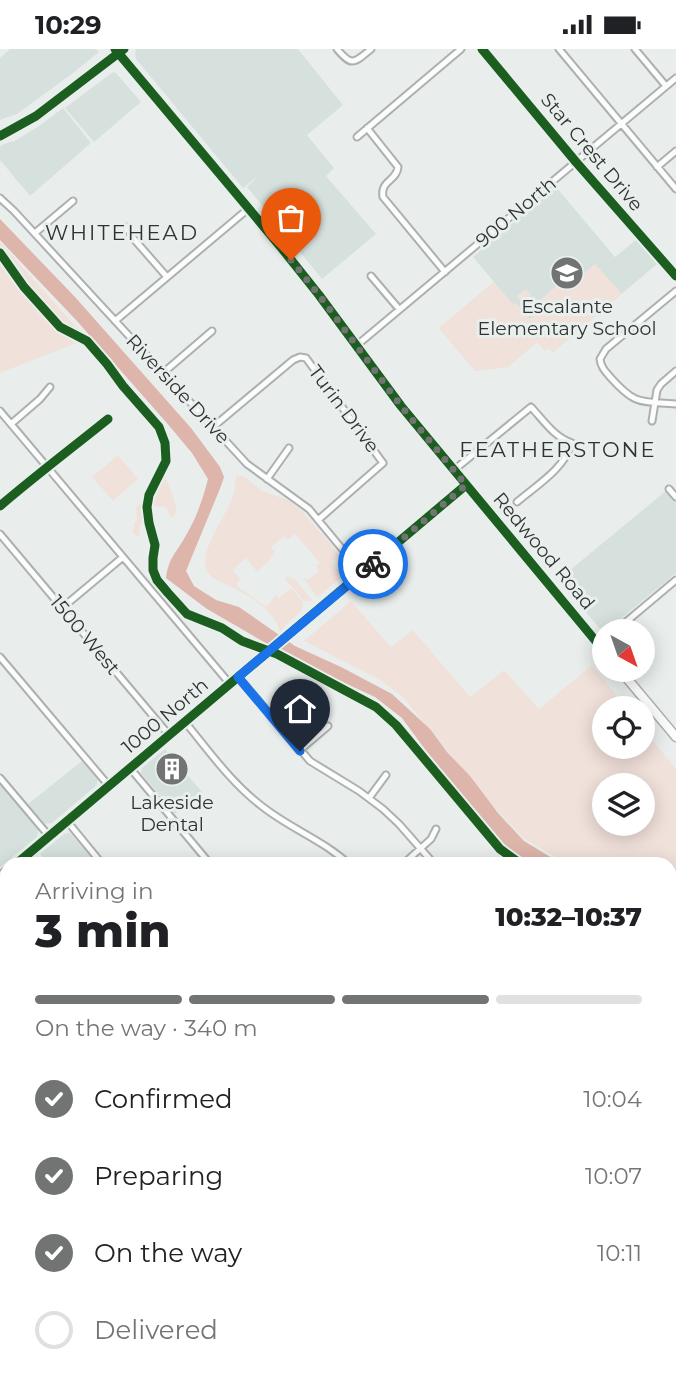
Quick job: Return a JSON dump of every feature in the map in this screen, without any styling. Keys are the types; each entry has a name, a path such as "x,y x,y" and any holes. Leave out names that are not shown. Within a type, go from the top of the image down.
{"main road":[{"path":"0,136 36,115 119,50"},
{"name":"Redwood Road","path":"119,50 319,295 401,406 592,633"},
{"name":"1000 North","path":"24,857 466,485"},
{"path":"631,683 676,737"}],"street":[{"path":"337,49 352,62 371,49"},
{"path":"356,137 461,49"},
{"name":"Star Crest Drive","path":"482,49 676,277"},
{"path":"559,49 676,188"},
{"path":"635,49 666,86"},
{"name":"900 North","path":"356,345 676,78"},
{"path":"367,128 398,167 396,174 384,185 383,197 445,272"},
{"path":"657,167 676,151"},
{"name":"Riverside Drive","path":"0,198 247,464 305,506 362,573"},
{"path":"35,233 74,201"},
{"path":"115,321 248,209"},
{"path":"126,227 167,277"},
{"path":"371,275 400,309"},
{"path":"676,291 606,349 600,359 603,369 626,395 636,400 676,404"},
{"path":"163,373 212,331"},
{"name":"Turin Drive","path":"213,427 293,360 304,357 383,463 318,520"},
{"path":"652,421 658,387 676,371"},
{"path":"11,424 50,387"},
{"path":"454,470 531,407 554,433 572,443 561,464 517,502"},
{"path":"0,411 230,684"},
{"path":"0,506 108,419"},
{"path":"267,479 289,448"},
{"path":"669,489 676,497"},
{"name":"1500 West","path":"0,534 169,735"},
{"path":"62,608 123,557"},
{"path":"630,619 676,580"},
{"path":"0,657 108,786"},
{"path":"238,677 300,751 316,766 369,798 391,816 428,857"},
{"path":"185,722 253,800 340,857"},
{"path":"300,751 328,726"},
{"path":"130,768 204,857"},
{"path":"369,798 386,775"},
{"path":"0,778 49,836"},
{"path":"67,821 96,857"},
{"path":"411,857 431,839 436,829"}],"shaded area":[{"path":"10,49 96,49 99,52 17,114 0,120 0,58"},
{"path":"136,49 298,49 343,105 307,135 334,168 326,176 376,234 322,279 247,187 259,175 243,188 136,59"},
{"path":"113,72 141,102 94,142 65,108"},
{"path":"63,108 91,143 30,196 0,160 0,146 13,142"},
{"name":"Escalante Elementary School","path":"556,187 615,257 636,240 657,264 553,352 549,348 545,351 537,342 508,367 475,371 439,328 494,282 473,257"},
{"path":"0,219 75,297 191,428 220,467 224,477 186,571 194,586 216,600 239,607 295,646 392,694 430,729 524,841 550,857 521,857 503,845 402,718 375,697 297,661 207,609 166,578 171,561 196,516 208,479 192,453 166,422 77,321 0,240"},
{"path":"0,242 87,339 0,373"},
{"path":"595,264 622,294 553,352 549,348 545,351 537,342 508,367 475,371 439,328 494,282 530,319 543,308 538,302 563,280 569,286"},
{"path":"526,289 536,306 528,313 517,296"},
{"path":"118,455 138,479 113,501 92,477"},
{"path":"236,475 245,477 262,491 288,500 300,509 340,555 331,562 343,576 317,597 304,579 305,577 308,580 319,571 316,566 320,563 295,534 288,540 284,536 271,547 275,552 257,572 246,558 233,570 240,579 238,587 266,607 276,595 279,598 291,588 303,602 302,610 280,632 267,610 260,604 217,580 207,571 205,563 209,545 232,498"},
{"path":"164,476 176,505 176,513 172,518 165,507 151,506 149,502"},
{"path":"667,490 676,501 676,573 620,619 592,619 558,580"},
{"path":"144,501 140,510 144,519 137,537 132,532 137,520 136,507"},
{"path":"287,576 294,578 313,601 304,601 285,579"},
{"path":"351,601 391,647 413,630 470,697 504,670 539,709 592,665 592,683 606,683 617,696 592,696 592,759 655,759 655,744 676,769 676,857 556,857 523,838 490,803 402,696 380,680 304,641"},
{"path":"165,749 202,792 175,814 141,773 142,768"},
{"path":"82,761 97,779 97,785 52,823 45,824 28,804"},
{"path":"0,784 37,828 38,833 37,837 12,857 0,857"},
{"path":"64,834 72,835 91,857 43,857 40,854"}],"cycle path":[{"path":"115,49 280,246 401,406 592,637"},
{"path":"0,136 36,116 124,49"},
{"path":"482,49 676,276"},
{"path":"0,253 24,287 60,327 87,341 159,427 165,443 166,461 149,495 147,507 155,545 153,570 157,580 187,614 222,628 242,641 277,654 376,707 396,725 500,849 511,857"},
{"path":"0,506 108,419"},
{"path":"24,857 466,485"}],"way so far":[{"path":"291,260 401,406 466,485 373,564"}],"place":[{"name":"Escalante Elementary School","path":"567,273"},
{"name":"Lakeside Dental","path":"172,769"}],"district":[{"name":"WHITEHEAD","path":"122,232"},
{"name":"FEATHERSTONE","path":"558,449"}],"route":[{"path":"300,751 238,677 373,564"}]}
